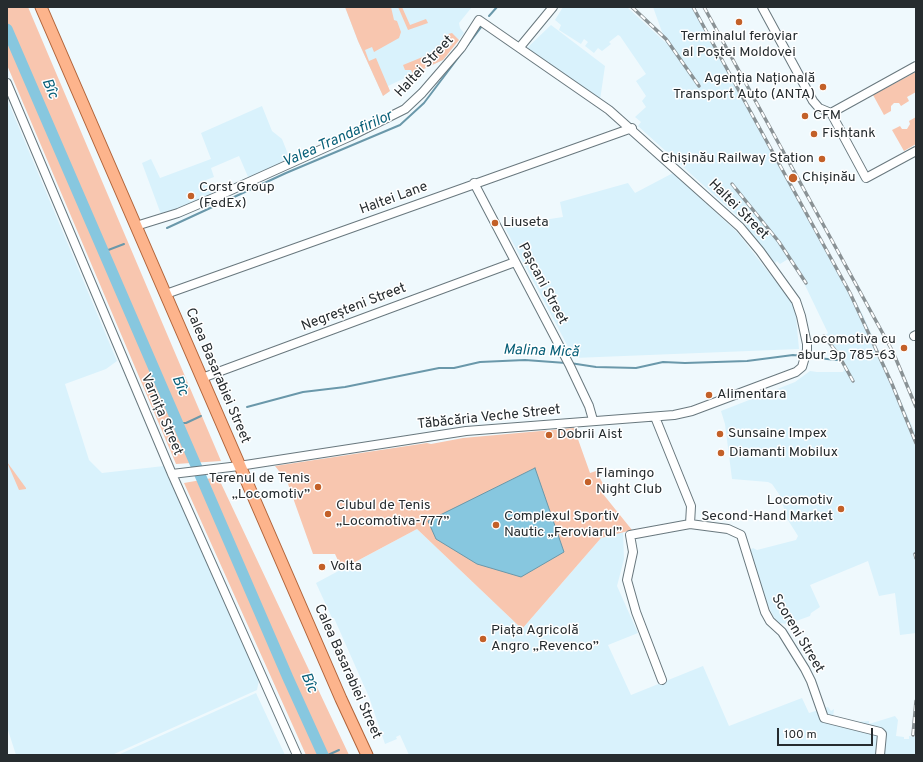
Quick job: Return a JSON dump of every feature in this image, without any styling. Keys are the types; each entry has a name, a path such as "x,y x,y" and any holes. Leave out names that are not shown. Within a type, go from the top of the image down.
{"main road":[{"name":"Calea Basarabiei Street","path":"41,7 239,466 367,755"}],"street":[{"path":"520,47 553,7"},
{"path":"762,7 812,100 819,108 831,112 866,178 916,151"},
{"name":"Haltei Street","path":"136,226 178,213 218,196 351,136 405,109 422,93 461,48 479,20 520,47 632,128 733,219 786,285 798,306 807,344 806,354 802,365"},
{"path":"831,112 916,66"},
{"name":"Varnița Street","path":"7,83 297,755"},
{"name":"Haltei Lane","path":"166,294 474,183 632,128"},
{"name":"Pașcani Street","path":"474,183 569,363 589,406 593,420"},
{"name":"Negreșteni Street","path":"202,378 515,262"},
{"name":"Tăbăcăria Veche Street","path":"175,474 239,466 466,431 593,420 655,417 692,411 796,372 802,365"},
{"path":"655,417 691,506 690,524 630,536 633,552 626,580 636,612 662,680"},
{"name":"Scoreni Street","path":"690,524 728,529 741,535 765,612 770,621 782,632 805,669 811,681 822,714 828,720 880,732 882,734 880,755"}],"shaded area":[{"path":"7,7 28,7 221,461 176,464 7,65"},
{"path":"345,7 472,7 459,23 460,28 464,33 443,60 388,86 390,91 383,96 358,41"},
{"path":"345,7 391,7 394,20 397,21 401,32 399,38 374,52 372,47 365,50 369,61 376,58 390,91 383,96 358,41"},
{"path":"398,7 402,7 410,25 426,19 428,23 408,30"},
{"path":"563,7 627,7 666,43 653,7 695,7 863,315 916,435 916,633 900,635 895,593 879,596 868,561 810,585 820,607 811,613 810,616 788,624 779,623 775,619 764,598 749,551 753,548 757,550 796,540 798,536 786,517 781,497 772,484 768,482 732,479 725,424 721,411 795,382 810,371 843,372 845,368 824,336 828,333 803,281 788,259 780,264 777,261 775,263 745,225 746,224 638,126 641,122 635,117 646,107 642,101 646,96 636,81 646,74 620,36 618,35 609,42 611,44 602,51 598,48 594,53 585,46 588,42 584,39 581,44 559,30 561,25 555,20"},
{"path":"551,25 605,66 600,100 527,48"},
{"path":"452,33 459,40 443,60 413,74 411,70 405,70 403,65 452,45 448,34"},
{"path":"916,72 916,92 907,97 909,101 901,106 899,103 894,103 891,106 891,111 884,115 873,95"},
{"path":"7,99 117,361 106,369 65,384 89,460 102,473 164,466 259,680 257,690 112,755 16,755 7,727"},
{"path":"262,106 272,131 282,139 288,154 286,161 249,179 239,156 211,168 214,177 206,180 212,195 162,217 142,163 151,159 160,178 211,159 201,133"},
{"path":"916,117 916,144 904,151 892,130 900,126 902,129 907,129 910,124 909,121"},
{"path":"673,173 737,232 795,306 799,349 574,358 504,226 563,217 560,202 628,183 635,193"},
{"name":"Complexul Sportiv Nautic „Feroviarul”","path":"574,428 590,473 596,471 607,491 603,494 632,530 601,538 522,629 417,529 342,569 335,554 313,554 287,481 275,466 427,443 431,444 463,438"},
{"path":"7,462 26,488 26,489 19,490"},
{"path":"218,477 349,755 306,755 184,483"},
{"name":"Piața Agricolă Angro „Revenco”","path":"417,529 522,629 601,538 623,532 624,559 617,586 638,633 608,645 631,695 703,666 729,726 802,698 809,713 828,707 831,711 834,709 833,717 857,722 869,721 869,724 895,716 898,720 896,736 904,737 904,739 909,739 909,736 916,737 916,755 409,755 400,735 396,737 397,739 385,744 369,697 334,618 332,618 316,583"},
{"path":"256,693 285,755 118,755"}],"water":[{"path":"535,468 564,552 521,577 477,564 436,539 428,521"}],"waterway":[{"name":"Valea Trandafirilor","path":"489,16 497,7"},
{"name":"Valea Trandafirilor","path":"167,228 286,173 400,125 424,103 482,26"},
{"name":"Bîc","path":"7,29 288,678 323,755"},
{"name":"Valea Trandafirilor","path":"103,252 124,244"},
{"name":"Malina Mică","path":"570,363 596,367 636,368 663,362 685,363 747,361 793,355 803,356"},
{"name":"Malina Mică","path":"807,357 837,360"},
{"name":"Malina Mică","path":"247,407 303,392 345,387 439,368 454,368 480,362 525,360 566,363"},
{"name":"Malina Mică","path":"177,423 186,423 201,416"},
{"path":"328,755 339,750"}],"railway":[{"path":"632,7 666,39 699,86"},
{"path":"693,7 850,293 892,384 916,443"},
{"path":"704,7 893,352 916,407"},
{"path":"732,184 779,242 806,283"},
{"path":"824,336 838,354 853,381"},
{"path":"915,554 916,558"},
{"path":"913,735 916,701"}],"place":[{"name":"Terminalul feroviar al Poștei Moldovei","path":"739,22"},
{"name":"Agenția Națională Transport Auto (ANTA)","path":"823,87"},
{"name":"CFM","path":"805,116"},
{"name":"Fishtank","path":"814,134"},
{"name":"Chișinău Railway Station","path":"822,159"},
{"name":"Chișinău","path":"793,178"},
{"name":"Corst Group (FedEx)","path":"191,196"},
{"name":"Liuseta","path":"495,223"},
{"name":"Locomotiva cu abur Эр 785-63","path":"904,348"},
{"name":"Alimentara","path":"709,395"},
{"name":"Sunsaine Impex","path":"720,434"},
{"name":"Dobrii Aist","path":"549,435"},
{"name":"Diamanti Mobilux","path":"721,453"},
{"name":"Flamingo Night Club","path":"588,482"},
{"name":"Terenul de Tenis „Locomotiv”","path":"318,487"},
{"name":"Locomotiv Second-Hand Market","path":"841,509"},
{"name":"Clubul de Tenis „Locomotiva-777”","path":"328,514"},
{"name":"Complexul Sportiv Nautic „Feroviarul”","path":"496,525"},
{"name":"Volta","path":"322,567"},
{"name":"Piața Agricolă Angro „Revenco”","path":"483,639"}]}
